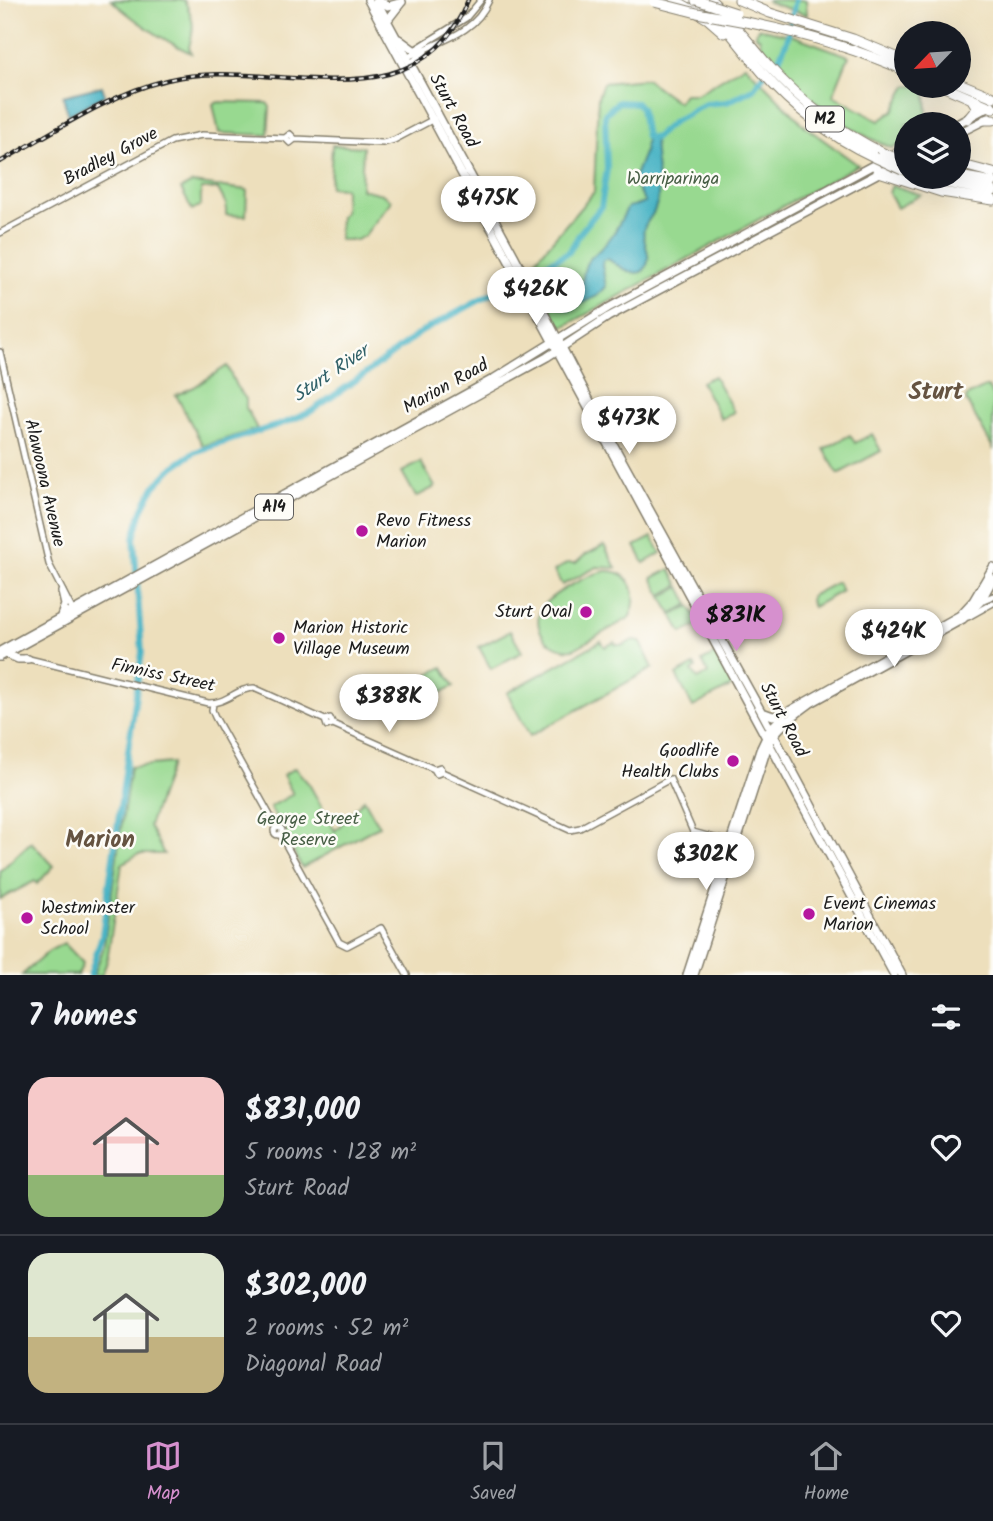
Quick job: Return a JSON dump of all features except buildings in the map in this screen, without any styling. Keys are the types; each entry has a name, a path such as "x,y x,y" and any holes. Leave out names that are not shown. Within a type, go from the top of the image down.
{"highway":[{"path":"667,0 697,14 733,41"},
{"path":"675,0 708,19 763,66"},
{"path":"695,0 850,42 894,62"},
{"name":"M2","path":"695,0 720,21 763,66"},
{"name":"M2","path":"711,0 799,110 876,165 894,165"},
{"path":"739,0 762,9 782,23"},
{"path":"651,1 746,22 782,23"},
{"name":"M2","path":"772,77 848,134 894,159"},
{"path":"971,93 992,110"},
{"path":"970,98 992,110"},
{"path":"970,98 977,108 971,115"},
{"path":"876,165 941,192 993,200"},
{"path":"971,167 993,173"},
{"path":"971,178 993,182"},
{"path":"971,186 993,191"}],"main road":[{"name":"Sturt Road","path":"368,0 405,59"},
{"name":"Sturt Road","path":"377,0 435,119 524,282 548,336 557,346"},
{"path":"377,0 388,6 402,2 387,21"},
{"path":"394,34 414,50"},
{"path":"971,118 992,110"},
{"path":"971,125 992,110"},
{"name":"Marion Road","path":"8,650 61,617 73,613 81,605 142,576 547,356 571,336 608,317 697,260 894,156"},
{"name":"Marion Road","path":"664,282 756,241 779,225 855,187 876,165 894,165"},
{"path":"846,180 855,187"},
{"path":"779,225 780,216"},
{"path":"742,236 754,234 756,241"},
{"path":"697,260 698,264 707,264"},
{"name":"Sturt Road","path":"524,282 538,301 557,346 760,725 770,736 804,794 902,975"},
{"path":"664,282 672,291"},
{"path":"538,301 556,331 571,336 566,363 547,356"},
{"path":"517,365 543,344 548,336"},
{"name":"Marion Road","path":"142,576 517,365 557,346"},
{"path":"446,406 459,405"},
{"name":"Sturt Road","path":"598,423 761,712 782,768 894,975"},
{"path":"966,610 993,567"},
{"path":"694,975 770,736 811,704 963,620 981,601 993,579"},
{"name":"Marion Road","path":"8,650 126,584"},
{"path":"62,592 74,605 81,605"},
{"path":"61,617 65,606 62,592"},
{"path":"761,712 770,716 787,712 947,623 981,601"},
{"path":"8,650 18,659 28,659"},
{"path":"754,765 787,712"},
{"path":"687,975 754,765 760,725"},
{"path":"763,761 771,758 782,768"},
{"path":"804,794 823,837"},
{"path":"729,842 733,841 744,818"},
{"path":"702,926 705,926 716,908"}],"street":[{"path":"480,2 488,3 470,27 405,59 414,50 466,18 480,2"},
{"path":"466,18 470,27"},
{"path":"451,28 463,25 470,27"},
{"name":"Bradley Grove","path":"0,233 172,141 202,135 285,138 290,144 295,139 383,143 435,119"},
{"name":"Alawoona Avenue","path":"0,352 49,564 73,613"},
{"path":"981,601 993,596"},
{"path":"963,620 993,603"},
{"name":"Finniss Street","path":"28,659 213,704 247,688 254,688 325,720 327,726 333,724 434,769 437,774 442,772 570,830 580,828 670,779 693,832 729,842"},
{"path":"213,704 215,717 277,828 275,833 280,834 338,942 347,946 381,928 407,975"}],"green space":[{"path":"111,0 184,0 192,23 189,47 191,53 149,30"},
{"path":"767,0 806,0 807,15 768,2"},
{"path":"758,28 794,36 849,56 833,95 879,121 893,111 900,98 926,98 927,112 894,112 894,147 876,141 818,104 773,62 755,35"},
{"name":"Warriparinga","path":"745,65 807,128 858,165 565,326 558,325 527,266 534,262 594,192 598,97 603,83 646,79 678,102 684,94 697,94"},
{"path":"267,103 270,107 268,135 219,133 213,104"},
{"path":"332,145 363,147 361,189 382,194 391,201 365,235 357,240 339,240 345,191 344,188 330,187"},
{"path":"192,183 247,190 246,216 226,215 226,204 218,189 201,189 201,205 192,210 181,189"},
{"path":"892,185 894,189 921,195 897,208 889,193"},
{"path":"227,366 236,386 246,399 246,408 257,429 203,446 176,395"},
{"path":"714,376 734,412 721,419 701,382"},
{"path":"988,387 993,396 993,448 966,400 967,396"},
{"path":"872,434 881,451 838,474 824,449 850,435 855,443"},
{"path":"421,462 435,487 416,497 402,472"},
{"path":"652,537 661,553 644,563 635,546"},
{"path":"604,545 616,568 597,567 562,585 554,571 568,563 576,563"},
{"path":"670,569 679,585 661,595 652,578"},
{"name":"Sturt Oval","path":"606,571 622,575 632,586 634,602 629,618 574,649 557,647 550,643 538,623 543,606 572,585"},
{"path":"837,582 842,591 813,607 811,596"},
{"path":"680,587 689,604 671,614 662,597"},
{"path":"690,606 700,624 682,633 672,615"},
{"path":"510,631 522,652 491,669 479,647"},
{"path":"633,640 640,641 653,668 530,736 507,693 601,641 605,647 615,642 616,645 624,645"},
{"path":"715,654 734,685 693,707 676,675 694,665 696,668 692,671 698,679 708,673 702,661"},
{"path":"443,667 454,686 435,696 424,677"},
{"path":"172,763 149,826 164,854 138,854 122,864 107,961 102,975 94,975 104,946 130,767"},
{"name":"George Street Reserve","path":"295,768 309,784 335,831 364,799 379,826 302,868 270,807 293,794 283,775"},
{"path":"31,842 54,866 37,884 35,881 0,899 0,871"},
{"path":"64,943 83,963 78,975 22,975 49,951"}],"water":[{"path":"102,86 105,95 68,115 63,96"},
{"path":"646,137 655,138 658,192 654,212 644,229 648,257 646,268 641,272 630,272 608,259 603,260 606,287 597,296 570,310 560,307 555,296 559,283 566,280 572,293 576,294 582,288 587,262 611,237 628,207 645,203 635,185 635,176 644,153"}],"waterway":[{"name":"Sturt River","path":"90,975 102,935 142,652 134,538 142,510 154,487 173,467 195,452 310,412 421,332 569,252 601,207 607,169 605,114 618,102 637,103 641,108 646,137 655,138 673,122 705,104 727,102 753,89 766,72 776,65 787,41 795,0"}],"railway":[{"path":"0,162 102,104 167,80 207,75 336,80 377,76 413,65 444,40 468,0"}],"place":[{"name":"Revo Fitness Marion","path":"362,531"},
{"name":"Sturt Oval","path":"586,612"},
{"name":"Marion Historic Village Museum","path":"279,638"},
{"name":"Goodlife Health Clubs","path":"733,761"},
{"name":"Event Cinemas Marion","path":"809,914"},
{"name":"Westminster School","path":"27,918"}],"district":[{"name":"Sturt","path":"936,392"},
{"name":"Marion","path":"100,840"}]}
